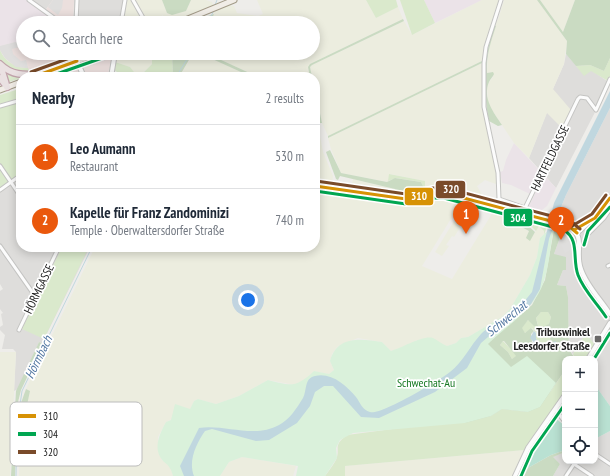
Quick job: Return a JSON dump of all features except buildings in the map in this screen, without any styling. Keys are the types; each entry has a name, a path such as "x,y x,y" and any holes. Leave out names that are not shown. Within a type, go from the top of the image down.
{"highway":[{"path":"0,65 16,74"},
{"path":"0,65 7,87"},
{"path":"0,78 7,87"}],"main road":[{"path":"196,16 232,1"},
{"path":"46,72 80,60"},
{"path":"0,90 16,84"}],"street":[{"path":"29,0 51,16"},
{"path":"76,16 77,0"},
{"path":"122,16 125,0"},
{"path":"133,0 142,16"},
{"path":"497,206 499,199 498,173 484,107 484,63 486,47 501,0"},
{"path":"112,72 113,60"},
{"path":"77,61 82,72"},
{"name":"HARTFELDGASSE","path":"499,199 525,208 578,99 580,97 587,98 596,110 610,79"},
{"path":"0,106 16,101"},
{"path":"0,166 16,189"},
{"path":"0,190 16,178"},
{"path":"320,187 406,199 434,193 445,193 561,223 576,232 579,243 580,269 610,314"},
{"path":"576,232 601,211 610,198"},
{"path":"589,233 604,218 610,209"},
{"path":"579,243 584,228 588,222"},
{"path":"576,232 584,228"},
{"path":"0,246 35,296"},
{"name":"HÖRMGASSE","path":"19,330 56,252"},
{"path":"590,356 610,323"},
{"path":"604,332 610,329"},
{"path":"515,476 528,448 562,400"},
{"path":"556,410 562,418"},
{"path":"598,456 610,464"},
{"path":"605,461 610,458"},
{"path":"566,476 574,464 590,475"}],"shaded area":[{"path":"0,0 27,0 49,16 16,16 16,42 0,46"},
{"path":"27,0 53,0 44,12"},
{"path":"53,0 74,0 73,16 49,16 44,12"},
{"path":"53,0 63,0 62,8 58,15 48,7"},
{"path":"74,0 127,0 124,16 73,16"},
{"path":"127,0 162,0 167,13 186,11 191,0 206,0 212,2 213,5 186,16 124,16"},
{"path":"257,0 366,0 376,18 398,7 403,19 320,59 320,16 258,16 263,14"},
{"path":"424,0 482,0 435,23"},
{"path":"482,0 500,0 486,43 482,61 328,136 322,123 320,113 320,72 311,72 310,67 404,21 412,35"},
{"path":"504,0 537,0 567,41 564,64 553,89 571,110 562,128 547,113 529,158 514,143 488,104 487,88 493,77 491,72 487,73 488,54 494,25 498,20"},
{"path":"540,0 575,0 563,32"},
{"path":"229,5 234,6 237,13 258,16 213,16 214,12"},
{"path":"16,42 16,60 115,60 109,72 20,72 5,58 0,50 0,46"},
{"path":"16,42 16,48 12,49 13,54 16,57 16,60 26,60 28,68 16,67 5,58 0,50 0,46"},
{"path":"566,54 584,75 591,70 610,83 556,188 529,158 547,112 553,89 564,64"},
{"path":"90,60 106,60 90,66"},
{"path":"115,60 152,60 152,64 143,72 134,72 130,67 115,62"},
{"path":"190,60 214,60 241,72 182,72"},
{"path":"221,60 318,60 310,64 308,67 309,72 247,72"},
{"path":"482,63 483,106 496,169 496,184 485,180 477,186 485,200 464,194 465,190 459,188 458,193 446,189 425,191 425,181 390,174 388,182 341,173 328,138"},
{"path":"16,99 16,252 88,252 44,339 43,344 39,342 18,389 14,391 16,352 13,349 2,349 5,335 0,330 0,327 3,325 1,314 3,313 0,309 0,291 3,289 0,284 0,104"},
{"path":"610,108 610,406 598,389 598,356 593,356 597,348 585,335 573,354 569,349 568,297 566,286 557,285 563,270 566,270 554,254 562,232 558,225 557,217 566,195"},
{"path":"320,136 323,152 333,176 332,183 320,181"},
{"path":"514,143 540,171 530,194 511,185 502,183 500,172 503,171 506,160"},
{"path":"544,175 556,188 547,206 542,210 528,208"},
{"path":"353,179 395,189 396,195 351,188"},
{"path":"320,190 405,203 430,196 460,204 422,266 452,279 493,212 530,232 530,240 539,226 544,231 544,235 540,238 537,257 530,275 510,309 502,317 468,337 461,338 456,343 447,346 417,340 403,348 391,351 382,342 358,338 338,346 332,354 330,361 334,370 329,374 314,371 303,382 295,385 268,380 239,396 216,404 198,399 194,401 190,410 166,422 158,437 158,450 162,460 170,465 173,476 19,476 19,466 142,466 142,402 27,402 30,391 26,389 93,252 320,252"},
{"path":"454,221 461,226 454,237 452,236 446,245 449,246 442,256 435,252"},
{"path":"577,239 577,249 572,249 565,253 561,244"},
{"path":"0,352 16,352 14,402 10,402 10,476 0,476"},
{"path":"610,431 610,476 553,476 560,464 552,457 562,453 562,464 598,464 598,437"},
{"path":"524,450 513,476 345,476 345,466"},
{"path":"242,457 296,466 293,476 220,476 229,462"}],"green space":[{"path":"162,0 191,0 186,11 172,15 167,13"},
{"path":"366,0 396,0 398,7 376,18"},
{"path":"400,0 424,0 435,23 412,35"},
{"path":"537,0 540,0 563,32 575,0 610,0 610,58 604,71 590,65 576,66 566,54 567,41"},
{"path":"403,19 404,21 312,65 310,67 311,72 309,72 308,67 310,64"},
{"path":"494,25 496,26 489,49 487,73 493,72 494,74 489,82 487,94 490,105 502,125 498,126 489,121 485,97 486,61"},
{"path":"0,50 11,64 28,68 30,72 16,71 8,68 0,61"},
{"path":"610,58 610,76 608,81 591,71 584,76 576,66 590,65 604,71"},
{"path":"70,60 43,69 31,72"},
{"path":"152,60 172,60 173,72 144,72 152,64"},
{"path":"172,60 189,60 182,72 173,72"},
{"path":"214,60 221,60 247,72 241,72"},
{"path":"482,61 482,63 328,138 328,136"},
{"path":"115,62 130,67 134,72 117,72 114,70"},
{"path":"4,71 16,76 16,80 9,82"},
{"path":"16,90 16,99 0,104 0,95"},
{"path":"16,103 16,177 12,180 0,163 0,108"},
{"path":"330,150 341,173 387,182 395,178 421,182 425,190 411,195 396,195 395,189 340,176 338,180 336,179 326,152"},
{"path":"0,169 8,181 7,184 0,189"},
{"path":"389,174 425,181 425,190 421,182 396,178 388,181"},
{"path":"436,195 462,199 459,204 435,197"},
{"path":"465,201 473,202 469,213 462,211 457,218 454,218"},
{"path":"495,208 548,223 544,235 544,231 539,226 536,231 527,222"},
{"path":"494,211 524,222 535,232 530,241 526,238 529,231 493,212"},
{"path":"555,224 558,225 562,232 554,254 566,257 566,270 563,270 557,285 566,286 568,297 569,349 573,356 562,356 562,374 540,407 528,412 502,409 491,416 465,423 487,344 532,305 545,280","holes":["541,312 548,312 551,317 549,324 541,328 543,330 549,329 553,332 550,338 553,351 540,349 532,342 531,334 534,331 531,328 525,333 522,328 528,320 534,326 538,326 536,318","504,341 516,356 512,359 508,352 500,345"]},
{"name":"Schwechat-Au","path":"555,224 546,274 540,291 528,308 488,344 511,367 527,356 556,383 540,407 528,412 502,409 491,416 465,423 353,433 340,440 336,448 337,458 325,476 296,476 298,466 242,457 229,462 220,476 173,476 170,467 160,456 158,451 158,441 166,422 171,420 175,404 190,409 194,401 198,399 216,404 239,396 268,380 282,384 293,384 298,383 308,377 314,371 329,374 334,370 330,361 333,353 344,343 351,341 366,340 382,342 391,351 424,338 433,338 447,346 456,343 461,338 468,337 502,317 510,309 530,275 537,257 540,238"},
{"path":"60,252 87,252 44,339 22,329"},
{"path":"541,312 548,312 551,317 549,324 543,330 549,329 554,332 550,338 551,344 542,344 536,339 536,333 532,328 525,333 521,328 528,320 538,325 536,318"},
{"path":"585,335 587,335 595,345 587,356 574,356 573,354"},
{"path":"503,341 517,356 512,359 508,352 500,345"},
{"path":"39,342 43,344 21,390 18,402 15,402 16,391"},
{"path":"562,374 562,395 554,410 524,450 345,466 345,476 325,476 336,460 338,445 347,435 491,416 502,409 528,412 551,391"},
{"path":"26,389 30,391 28,402 21,402"},
{"path":"598,389 610,406 610,431 598,437"},
{"path":"554,417 562,424 562,451 551,455 526,469 521,466 528,453"},
{"path":"562,451 562,453 553,457 560,464 553,476 518,476 521,466 526,469 551,455"},
{"path":"12,466 15,466 15,476 11,476"}],"water":[{"name":"Schwechat","path":"610,91 610,108 566,195 549,239 540,289 531,304 515,319 495,331 481,343 467,368 435,392 379,418 361,417 333,386 324,386 315,392 310,406 297,423 269,440 256,441 212,429 205,431 199,441 192,459 192,470 194,476 184,476 180,466 199,428 209,427 260,431 279,425 289,417 298,406 303,398 307,382 311,377 321,375 338,380 352,392 365,410 376,412 385,409 423,389 455,368 483,332 514,311 532,292 554,203"},
{"path":"534,331 536,333 536,339 542,344 551,344 555,341 557,343 557,347 553,351 540,349 530,338"}],"waterway":[{"name":"Hörmbach","path":"215,5 217,0"},
{"name":"Hörmbach","path":"211,16 214,10"},
{"name":"Hörmbach","path":"179,72 187,60"},
{"name":"Hörmbach","path":"20,402 22,391 90,252"},
{"name":"Hörmbach","path":"16,466 16,476"}],"transit line":[{"name":"320","path":"31,72 64,60"},
{"name":"304","path":"62,72 96,60"},
{"name":"310","path":"47,72 77,61"},
{"name":"320","path":"320,182 406,194 433,188 446,188 563,219 573,223 580,229"},
{"name":"310","path":"320,187 406,199 434,193 445,193 562,224 570,227 577,233"},
{"name":"304","path":"320,192 406,204 435,198 444,198 564,230 569,234 574,244 576,269 578,275 587,292 606,317"},
{"name":"320","path":"572,226 592,214 606,195"},
{"name":"310","path":"574,230 595,218 610,198"},
{"name":"304","path":"584,245 588,231 610,207"},
{"name":"304","path":"596,356 610,333"},
{"name":"304","path":"521,476 532,451 562,408"}],"place":[{"name":"Leo Aumann","path":"466,234"},
{"name":"Kapelle für Franz Zandominizi","path":"561,240"},
{"name":"Tribuswinkel Leesdorfer Straße","path":"598,339"}]}
